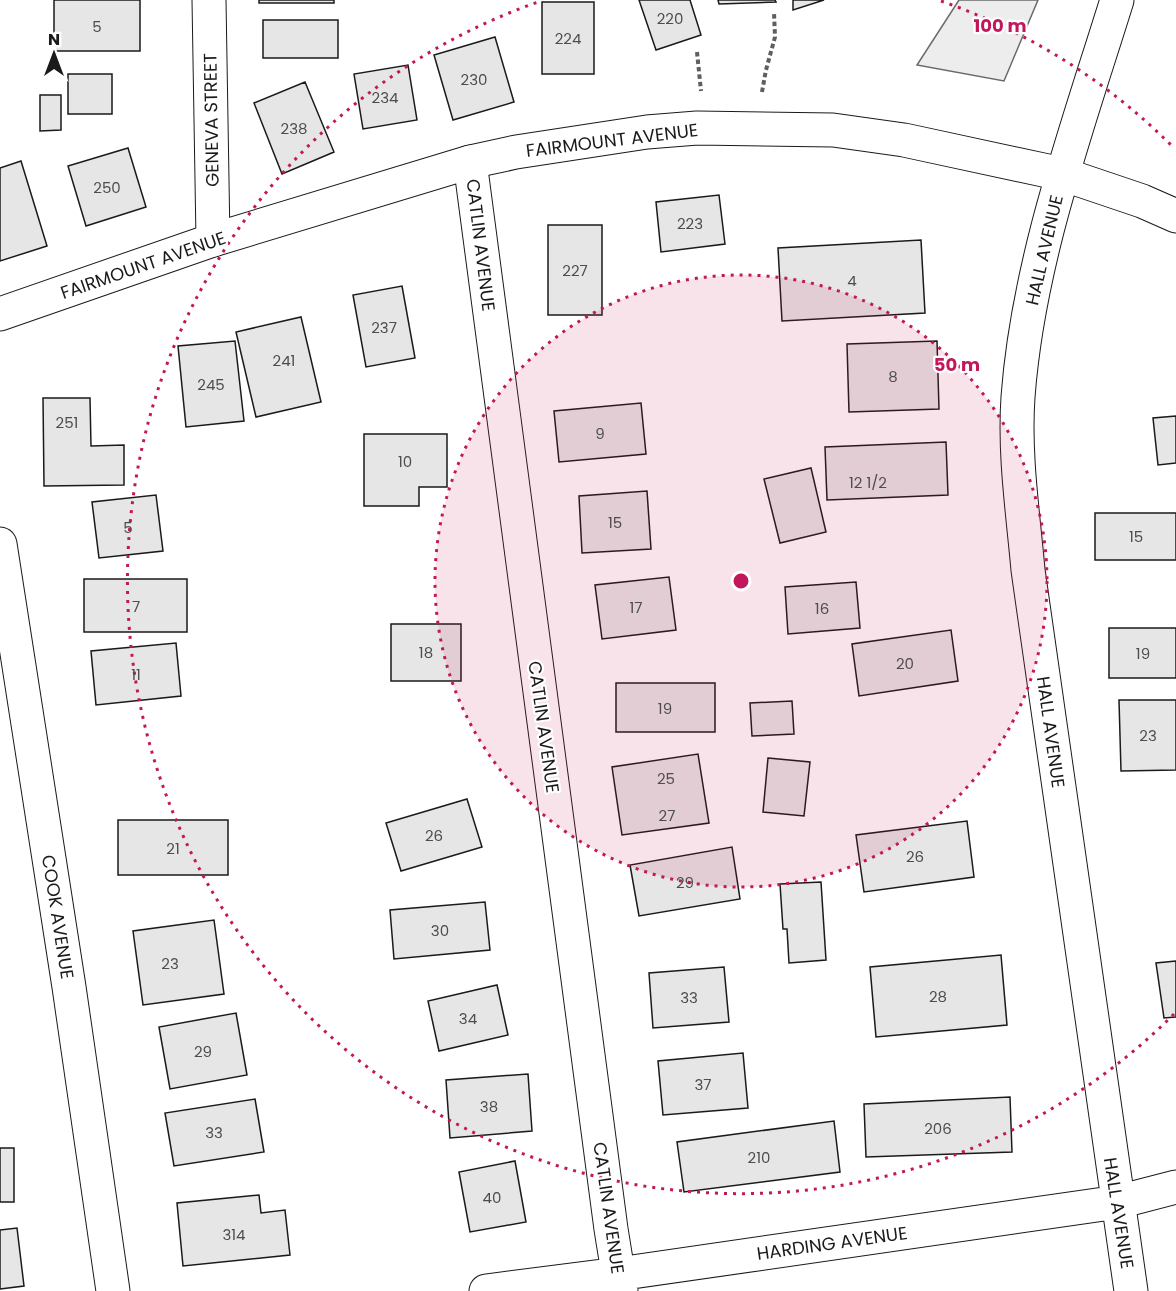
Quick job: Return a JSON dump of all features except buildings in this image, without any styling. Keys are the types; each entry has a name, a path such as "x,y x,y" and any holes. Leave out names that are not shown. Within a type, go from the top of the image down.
{"street":[{"name":"GENEVA STREET","path":"209,0 213,240"},
{"path":"1062,174 1117,0"},
{"name":"FAIRMOUNT AVENUE","path":"0,314 213,240 470,162 516,152 647,132 697,128 833,130 904,140 1062,174 1142,201 1176,216"},
{"name":"CATLIN AVENUE","path":"470,162 611,1229 620,1282"},
{"name":"HALL AVENUE","path":"1062,174 1032,293 1018,399 1017,457 1028,570 1131,1291"},
{"name":"COOK AVENUE","path":"0,544 69,987 113,1291"},
{"name":"HARDING AVENUE","path":"486,1291 620,1282 1118,1202 1176,1187"}],"path":[{"path":"756,129 766,70 776,37 774,12"}],"shaded area":[{"path":"959,0 1038,0 1004,81 917,65"}]}
